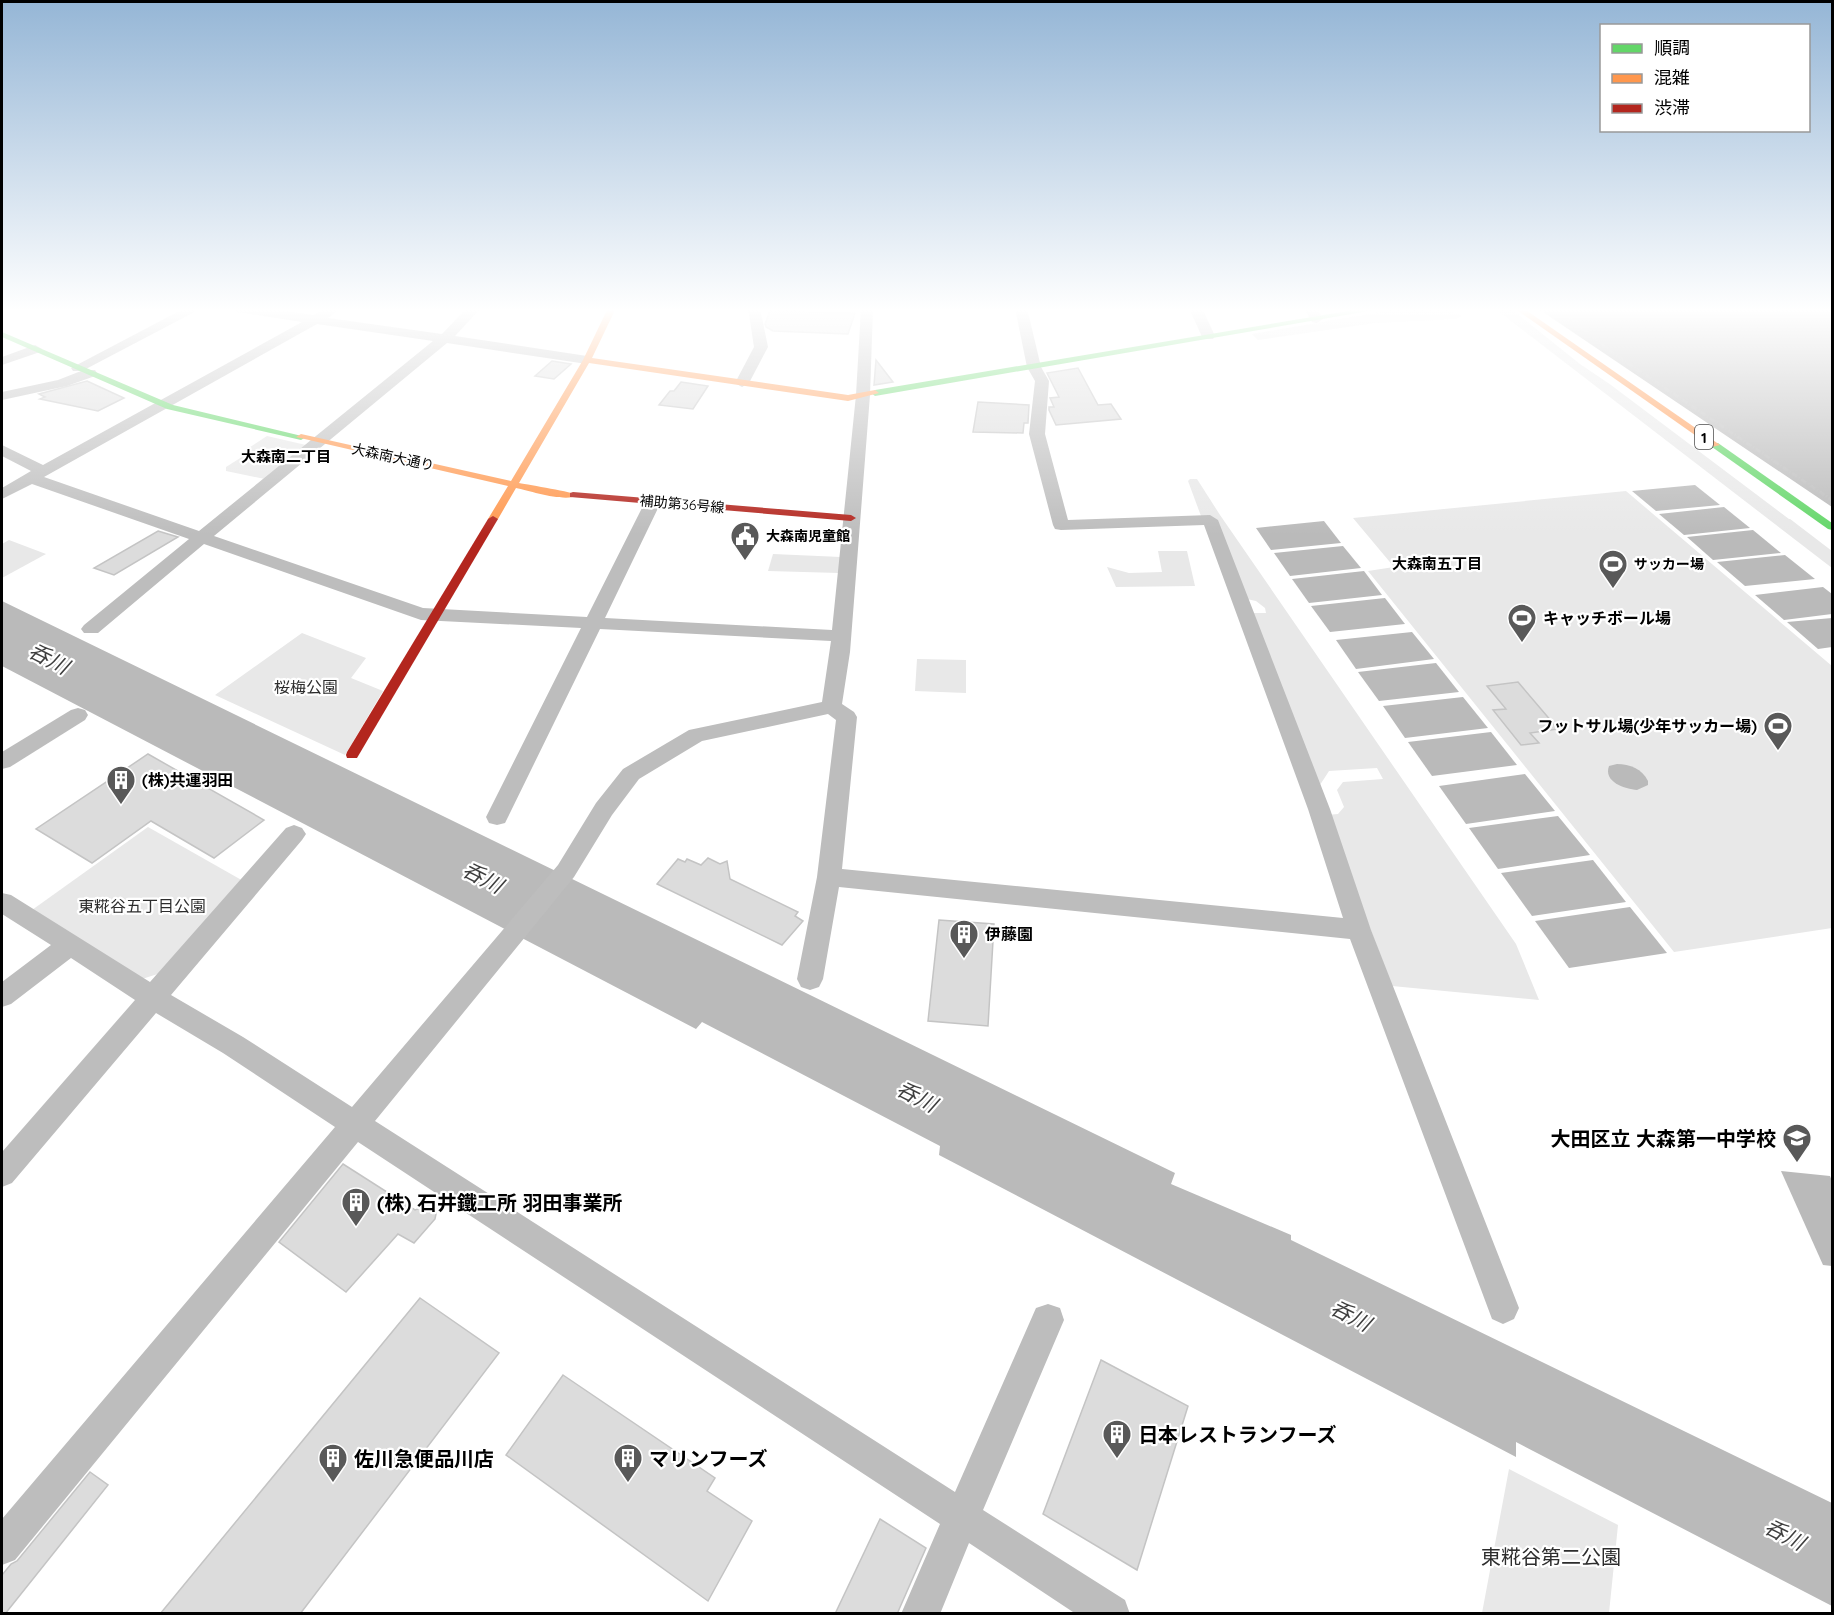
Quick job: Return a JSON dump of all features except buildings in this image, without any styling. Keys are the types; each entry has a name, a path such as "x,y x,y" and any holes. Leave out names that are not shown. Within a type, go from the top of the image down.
{"main road":[{"name":"大森南大通り","path":"112,383 162,405 514,483"},
{"path":"352,754 573,383"},
{"path":"745,383 848,398 934,383"},
{"path":"1618,383 1833,543"},
{"name":"1","path":"1624,383 1731,454 1833,527"},
{"name":"1","path":"1641,383 1833,514"},
{"name":"補助第36号線","path":"514,483 556,494 851,518"}],"street":[{"path":"2,396 60,383"},
{"path":"2,494 201,383"},
{"path":"91,629 389,383"},
{"path":"831,707 841,636 864,383"},
{"path":"1042,383 1037,434 1061,525 1210,520 1319,809 1359,930 1503,1308"},
{"path":"2,450 37,475 201,538 411,610 437,615 841,636"},
{"path":"497,817 653,502"},
{"path":"2,1547 566,871 624,782 645,765 690,738 701,734 831,707 847,717 829,876 810,979"},
{"path":"2,762 78,715"},
{"path":"2,1173 294,834"},
{"path":"829,876 1359,930"},
{"path":"2,902 233,1045 1111,1614"},
{"path":"2,996 70,945"},
{"path":"920,1614 1048,1320"}],"green space":[{"path":"1592,383 1612,383 1832,551 1832,568"},
{"path":"267,436 306,445 265,479 226,471 226,467 245,455 241,453"},
{"path":"1197,479 1516,944 1539,1000 1392,986 1327,815 1338,814 1344,807 1337,790 1343,782 1383,779 1377,768 1329,771 1318,788 1248,613 1266,613 1265,608 1256,601 1242,598 1201,516 1188,481"},
{"path":"1626,491 1832,666 1832,928 1674,952 1368,571 1394,567 1353,518"},
{"path":"9,540 46,554 2,578 2,544"},
{"path":"1158,551 1187,551 1195,586 1116,587 1107,567 1129,573 1162,572"},
{"path":"773,554 841,557 839,573 768,571"},
{"name":"桜梅公園","path":"302,633 366,658 351,678 383,691 345,755 215,695"},
{"path":"917,659 966,660 966,693 915,691"},
{"name":"東糀谷五丁目公園","path":"148,827 245,882 167,971 142,979 32,910"},
{"name":"東糀谷第二公園","path":"1509,1469 1618,1525 1609,1613 1482,1613"}],"water":[{"path":"1633,383 1832,383 1832,509"},
{"path":"1695,485 1720,505 1656,511 1632,491"},
{"path":"1724,507 1750,528 1684,535 1659,514"},
{"path":"1324,521 1341,543 1271,550 1256,528"},
{"path":"1753,530 1781,553 1713,560 1687,537"},
{"path":"1343,546 1361,568 1290,576 1274,553"},
{"path":"1785,555 1815,579 1745,586 1717,562"},
{"path":"1364,571 1382,595 1309,603 1292,579"},
{"path":"1823,587 1832,594 1832,614 1784,620 1755,595"},
{"path":"1385,598 1405,624 1330,632 1311,606"},
{"name":"呑川","path":"2,601 1175,1173 1171,1184 1291,1235 1291,1240 1832,1503 1832,1606 1516,1442 1516,1457 939,1155 940,1146 702,1022 696,1029 2,666"},
{"path":"1832,618 1832,647 1818,649 1787,622"},
{"path":"1412,632 1434,659 1356,669 1336,640"},
{"path":"1436,663 1459,692 1379,701 1358,672"},
{"path":"1463,697 1488,728 1405,738 1383,706"},
{"path":"1491,732 1517,765 1432,776 1408,742"},
{"path":"1617,764 1639,770 1648,781 1648,785 1637,790 1616,784 1608,772 1609,766"},
{"path":"1525,774 1555,811 1466,824 1439,786"},
{"path":"1558,816 1590,855 1498,869 1469,828"},
{"path":"1593,860 1626,902 1532,916 1501,873"},
{"path":"1630,907 1667,953 1569,968 1535,921"},
{"path":"1781,1171 1830,1176 1832,1181 1832,1266 1823,1265"}],"pier":[{"path":"1609,383 1649,383 1832,507 1832,512 1789,519"}],"railway":[{"path":"1658,383 1832,500"}],"traffic: fast":[{"path":"116,383 170,407 301,437"},
{"path":"875,393 933,383"},
{"path":"1715,445 1832,527"}],"traffic: slow":[{"path":"493,519 573,383"},
{"path":"747,383 848,398 875,393"},
{"path":"1626,383 1715,445"},
{"path":"301,437 556,494 573,495"}],"traffic: jam":[{"path":"573,495 851,518"},
{"path":"352,755 493,519"}],"place":[{"name":"大森南児童館","path":"745,562"},
{"name":"サッカー場","path":"1613,590"},
{"name":"キャッチボール場","path":"1522,644"},
{"name":"フットサル場(少年サッカー場)","path":"1778,752"},
{"name":"(株)共運羽田","path":"121,806"},
{"name":"伊藤園","path":"964,960"},
{"name":"大田区立 大森第一中学校","path":"1797,1164"},
{"name":"(株) 石井鐵工所 羽田事業所","path":"356,1228"},
{"name":"日本レストランフーズ","path":"1117,1460"},
{"name":"佐川急便品川店","path":"333,1484"},
{"name":"マリンフーズ","path":"628,1484"}],"district":[{"name":"大森南二丁目","path":"286,456"},
{"name":"大森南五丁目","path":"1437,563"}]}
